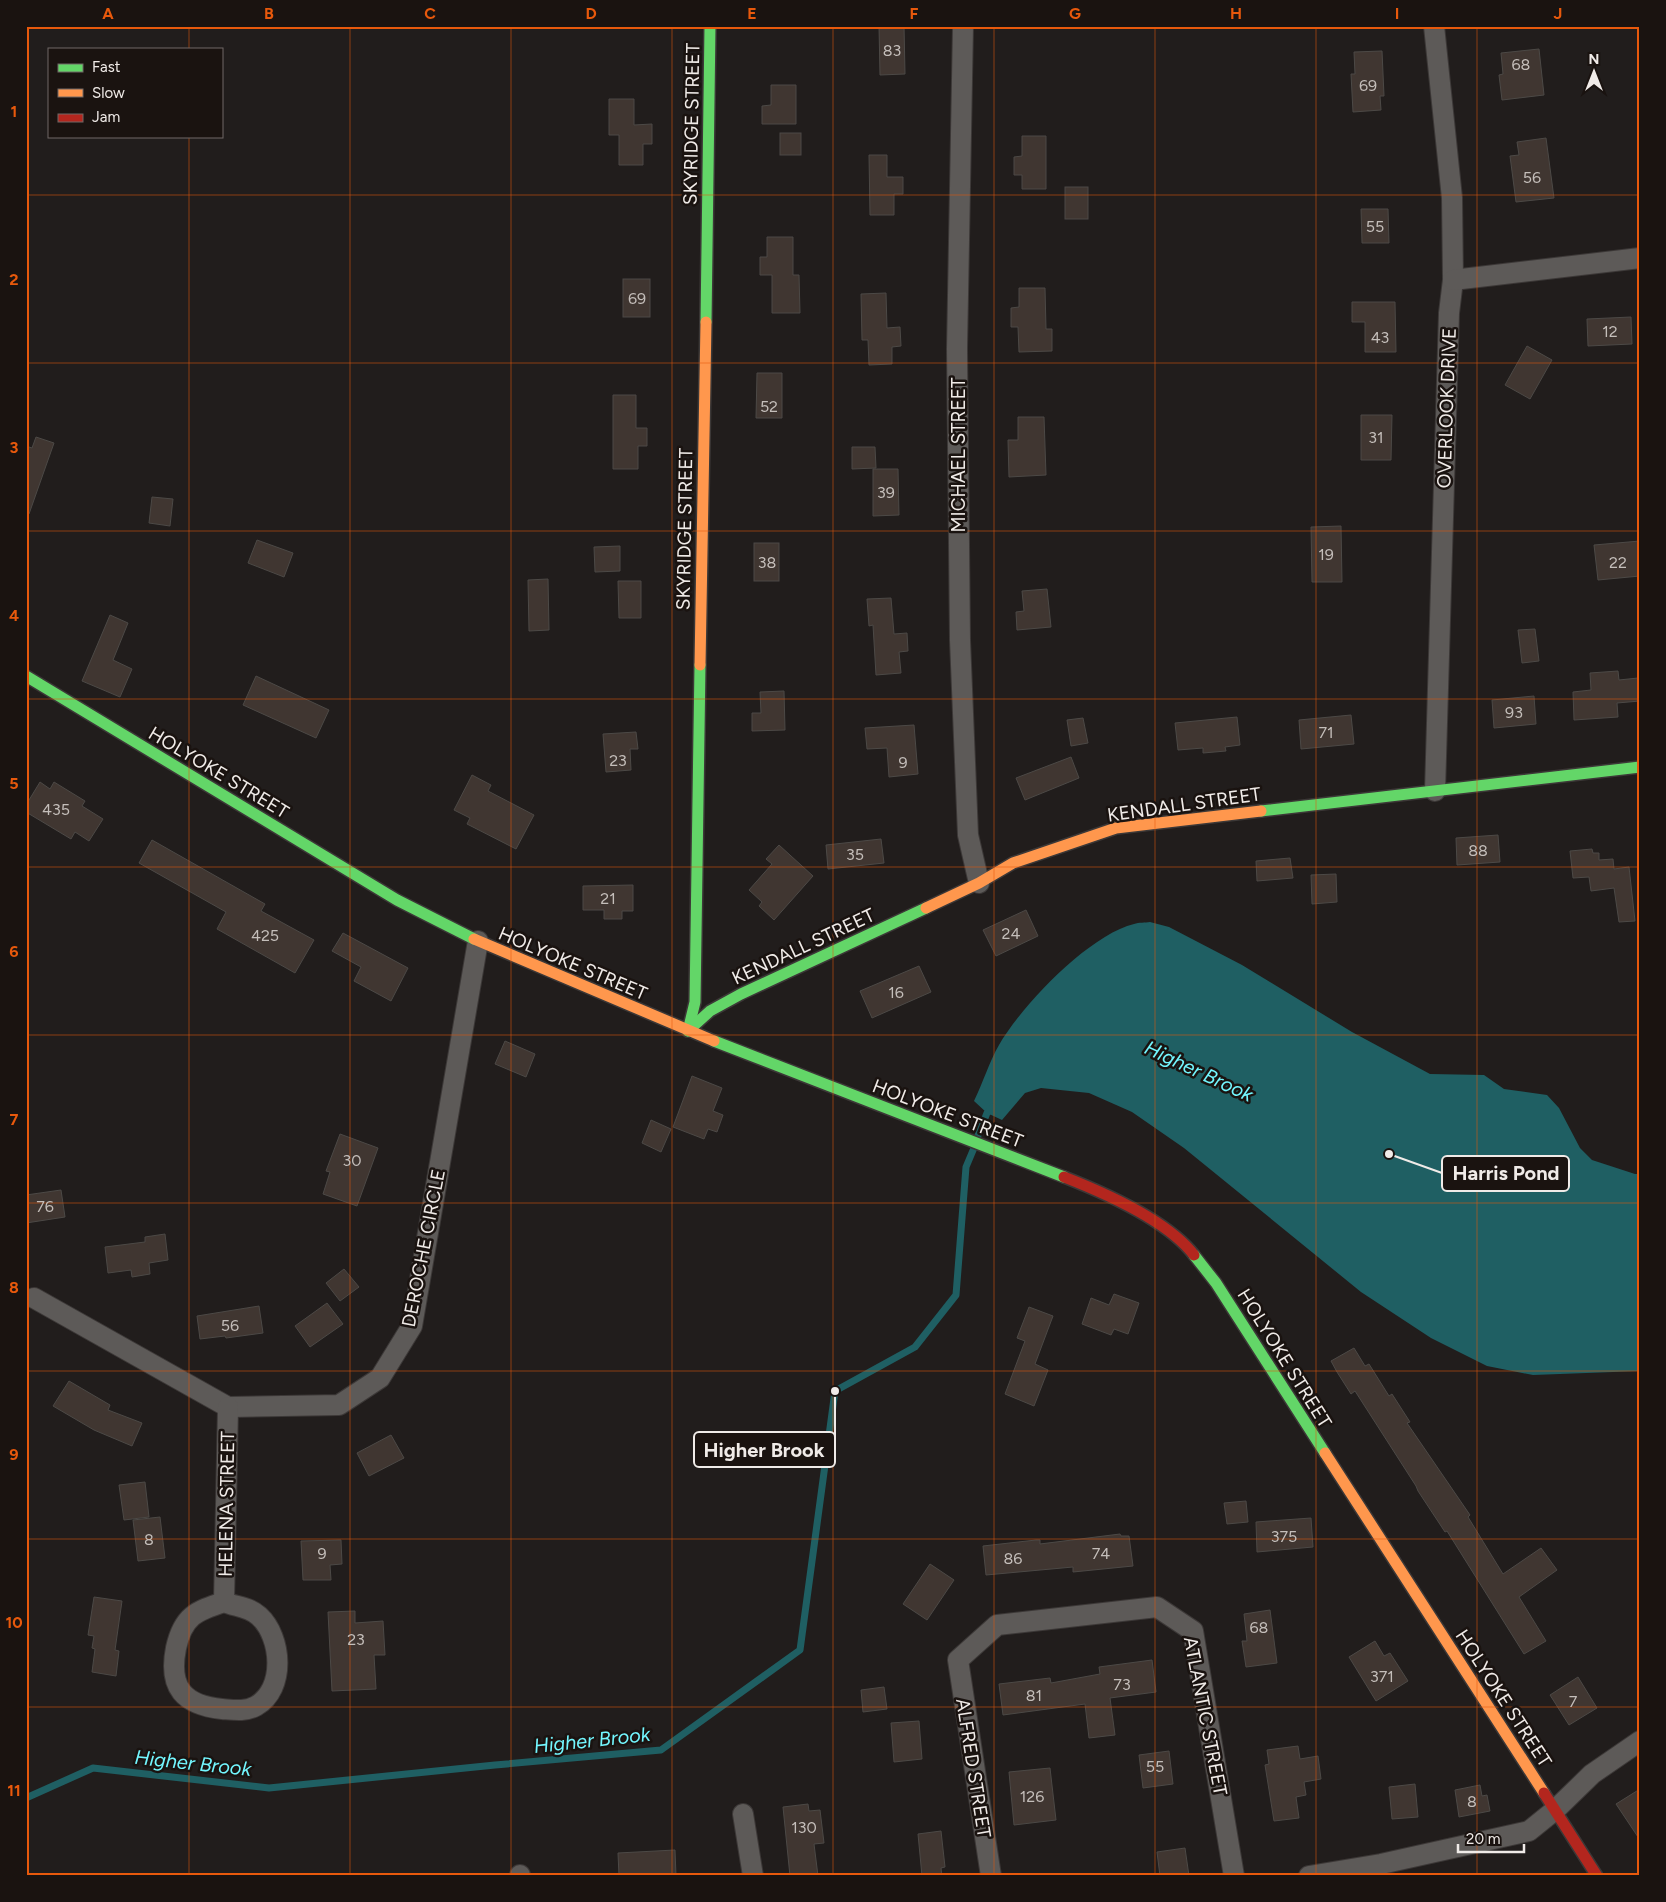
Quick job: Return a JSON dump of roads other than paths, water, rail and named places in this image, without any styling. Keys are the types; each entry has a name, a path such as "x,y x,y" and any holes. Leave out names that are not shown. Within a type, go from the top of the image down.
{"main road":[{"name":"SKYRIDGE STREET","path":"688,1031 695,1002 696,967 710,26"},
{"name":"HOLYOKE STREET","path":"26,676 397,900 478,941 688,1031 1092,1188 1133,1209 1176,1237 1204,1266 1227,1297 1327,1457 1597,1876"},
{"name":"KENDALL STREET","path":"688,1031 710,1011 741,994 979,882 1013,863 1070,842 1116,828 1640,767"}],"street":[{"name":"MICHAEL STREET","path":"963,26 957,349 960,630 963,747 968,835 979,882"},
{"name":"OVERLOOK DRIVE","path":"1434,26 1452,198 1453,280 1449,322 1435,791"},
{"path":"1453,280 1640,258"},
{"name":"DEROCHE CIRCLE","path":"228,1407 339,1405 380,1378 412,1326 478,941"},
{"path":"34,1298 228,1407"},
{"name":"HELENA STREET","path":"224,1602 228,1407"},
{"name":"HELENA STREET","path":"224,1602 243,1606 258,1616 269,1630 276,1646 277,1663 272,1688 263,1701 248,1709 234,1710 203,1706 188,1699 178,1687 175,1654 185,1624 200,1611 212,1604 224,1602"},
{"name":"ATLANTIC STREET","path":"958,1660 998,1625 1157,1608 1193,1631 1234,1876"},
{"name":"ALFRED STREET","path":"958,1660 991,1876"},
{"path":"1309,1876 1381,1864 1529,1831 1555,1810 1592,1774 1640,1741"},
{"path":"743,1814 752,1876"}],"water":[{"path":"1150,922 1169,927 1242,965 1352,1032 1430,1074 1484,1075 1504,1089 1547,1095 1559,1108 1580,1148 1592,1160 1640,1174 1640,1371 1533,1375 1487,1366 1431,1338 1361,1292 1184,1148 1132,1112 1089,1093 1041,1088 1025,1093 1002,1120 987,1113 974,1101 999,1045 1023,1011 1040,992 1058,974 1097,942 1116,931 1134,924"}],"waterway":[{"name":"Higher Brook","path":"977,1138 987,1113 993,1107"},
{"name":"Higher Brook","path":"26,1798 93,1768 269,1788 661,1750 800,1650 835,1391 915,1347 956,1295 966,1167 974,1148"}],"place":[{"name":"Harris Pond","path":"1389,1154"},
{"name":"Higher Brook","path":"835,1391"}]}
